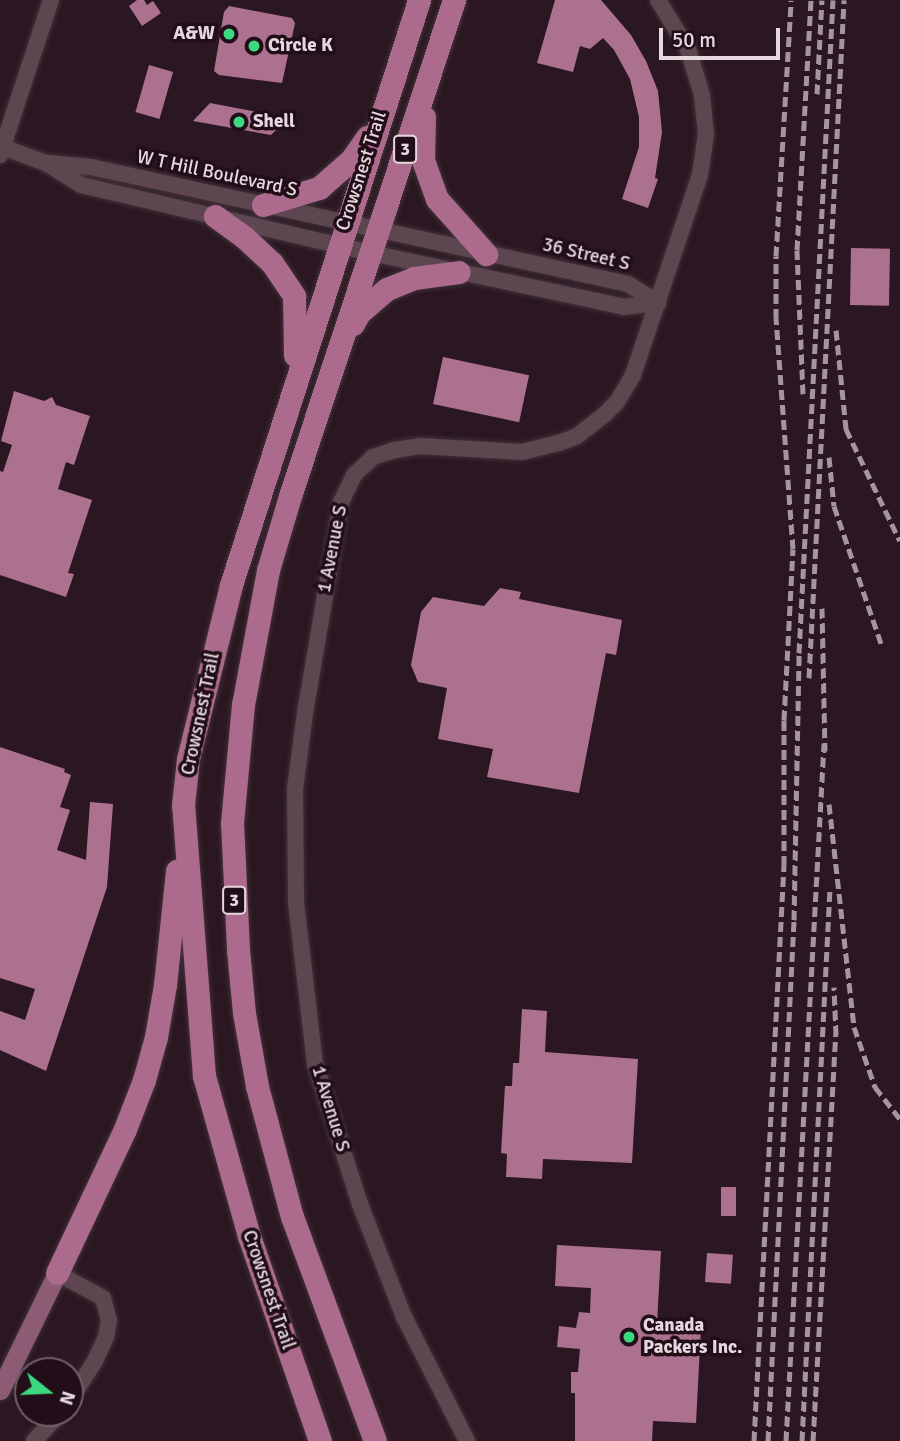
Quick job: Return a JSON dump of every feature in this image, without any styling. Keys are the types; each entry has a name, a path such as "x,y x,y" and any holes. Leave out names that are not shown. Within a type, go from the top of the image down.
{"highway":[{"name":"Crowsnest Trail","path":"320,1441 249,1236 204,1076 183,805 188,759 231,585 345,223 419,0"},
{"name":"Crowsnest Trail","path":"375,1441 292,1217 269,1137 244,1013 234,891 232,823 236,760 253,642 268,570 454,0"},
{"path":"432,68 423,122 423,160 437,199 465,234 486,254"},
{"path":"263,205 319,188 351,160 380,117"},
{"path":"215,216 244,237 272,263 294,296 295,383"},
{"path":"338,352 359,313 387,289 414,278 459,272"},
{"path":"57,1273 125,1129 156,1037 165,985 183,805"}],"main road":[{"path":"0,1390 57,1273"}],"street":[{"path":"1,150 51,0"},
{"name":"1 Avenue S","path":"467,1441 418,1349 360,1204 315,1064 296,902 295,789 316,640 341,502 354,475 373,457 395,450 420,446 522,452 577,436 603,416 626,389 700,176 706,135 702,95 688,49 658,0"},
{"name":"W T Hill Boulevard S","path":"1,150 46,163 91,167 379,231"},
{"name":"W T Hill Boulevard S","path":"46,163 80,185 371,253"},
{"name":"36 Street S","path":"379,231 628,284 658,303"},
{"path":"371,253 624,307 658,303"},
{"path":"57,1273 103,1298 109,1320 106,1337 84,1378"},
{"path":"34,1441 47,1427"}],"building":[{"path":"137,0 144,0 147,5 153,1 161,13 142,26 129,6"},
{"path":"555,0 601,0 631,35 646,61 658,91 662,132 655,178 658,179 648,208 622,199 639,147 639,117 630,79 614,50 603,38 590,49 580,46 573,72 537,63"},
{"name":"Circle K","path":"229,6 292,18 295,23 282,83 219,75 214,71 224,12"},
{"path":"149,65 173,72 160,119 135,112"},
{"path":"210,103 288,118 271,135 193,121"},
{"path":"851,248 890,249 889,306 850,305"},
{"path":"443,357 529,375 519,422 433,404"},
{"path":"14,391 44,401 52,397 56,405 90,416 74,465 66,462 58,489 92,500 68,573 74,574 66,597 0,575 0,471 3,472 12,445 1,441"},
{"path":"500,588 521,592 519,599 622,620 616,655 606,653 579,793 487,777 493,749 438,739 447,688 418,682 411,665 421,612 433,597 484,606"},
{"path":"0,747 65,769 64,772 71,775 60,807 70,810 57,850 86,860 90,802 113,804 107,887 46,1071 0,1050 0,1011 25,1020 35,989 0,978"},
{"path":"522,1009 547,1011 545,1052 638,1059 632,1163 543,1159 542,1179 506,1177 507,1154 501,1153 505,1086 512,1086 513,1063 519,1063"},
{"path":"721,1187 736,1187 736,1216 721,1216"},
{"name":"Canada Packers Inc.","path":"557,1245 661,1251 657,1324 701,1327 696,1423 653,1421 652,1441 575,1441 575,1393 571,1393 571,1372 578,1372 580,1349 557,1347 559,1326 576,1328 579,1312 590,1313 591,1288 555,1286"},
{"path":"707,1253 733,1255 731,1284 705,1282"}],"railway":[{"path":"754,1441 784,865 784,720 793,549 776,318 776,256 791,0"},
{"path":"803,394 797,250 811,0"},
{"path":"817,94 822,0"},
{"path":"768,1441 794,920 799,653 833,0"},
{"path":"809,678 844,0"},
{"path":"836,330 846,429 900,541"},
{"path":"829,457 834,506 882,646"},
{"path":"822,608 825,751"},
{"path":"786,1441 824,743"},
{"path":"829,804 854,1027 875,1087 900,1119"},
{"path":"802,1441 830,888"},
{"path":"813,1441 836,1035 834,987"}],"place":[{"name":"A&W","path":"229,34"},
{"name":"Circle K","path":"254,46"},
{"name":"Shell","path":"239,122"},
{"name":"Canada Packers Inc.","path":"629,1337"}]}
